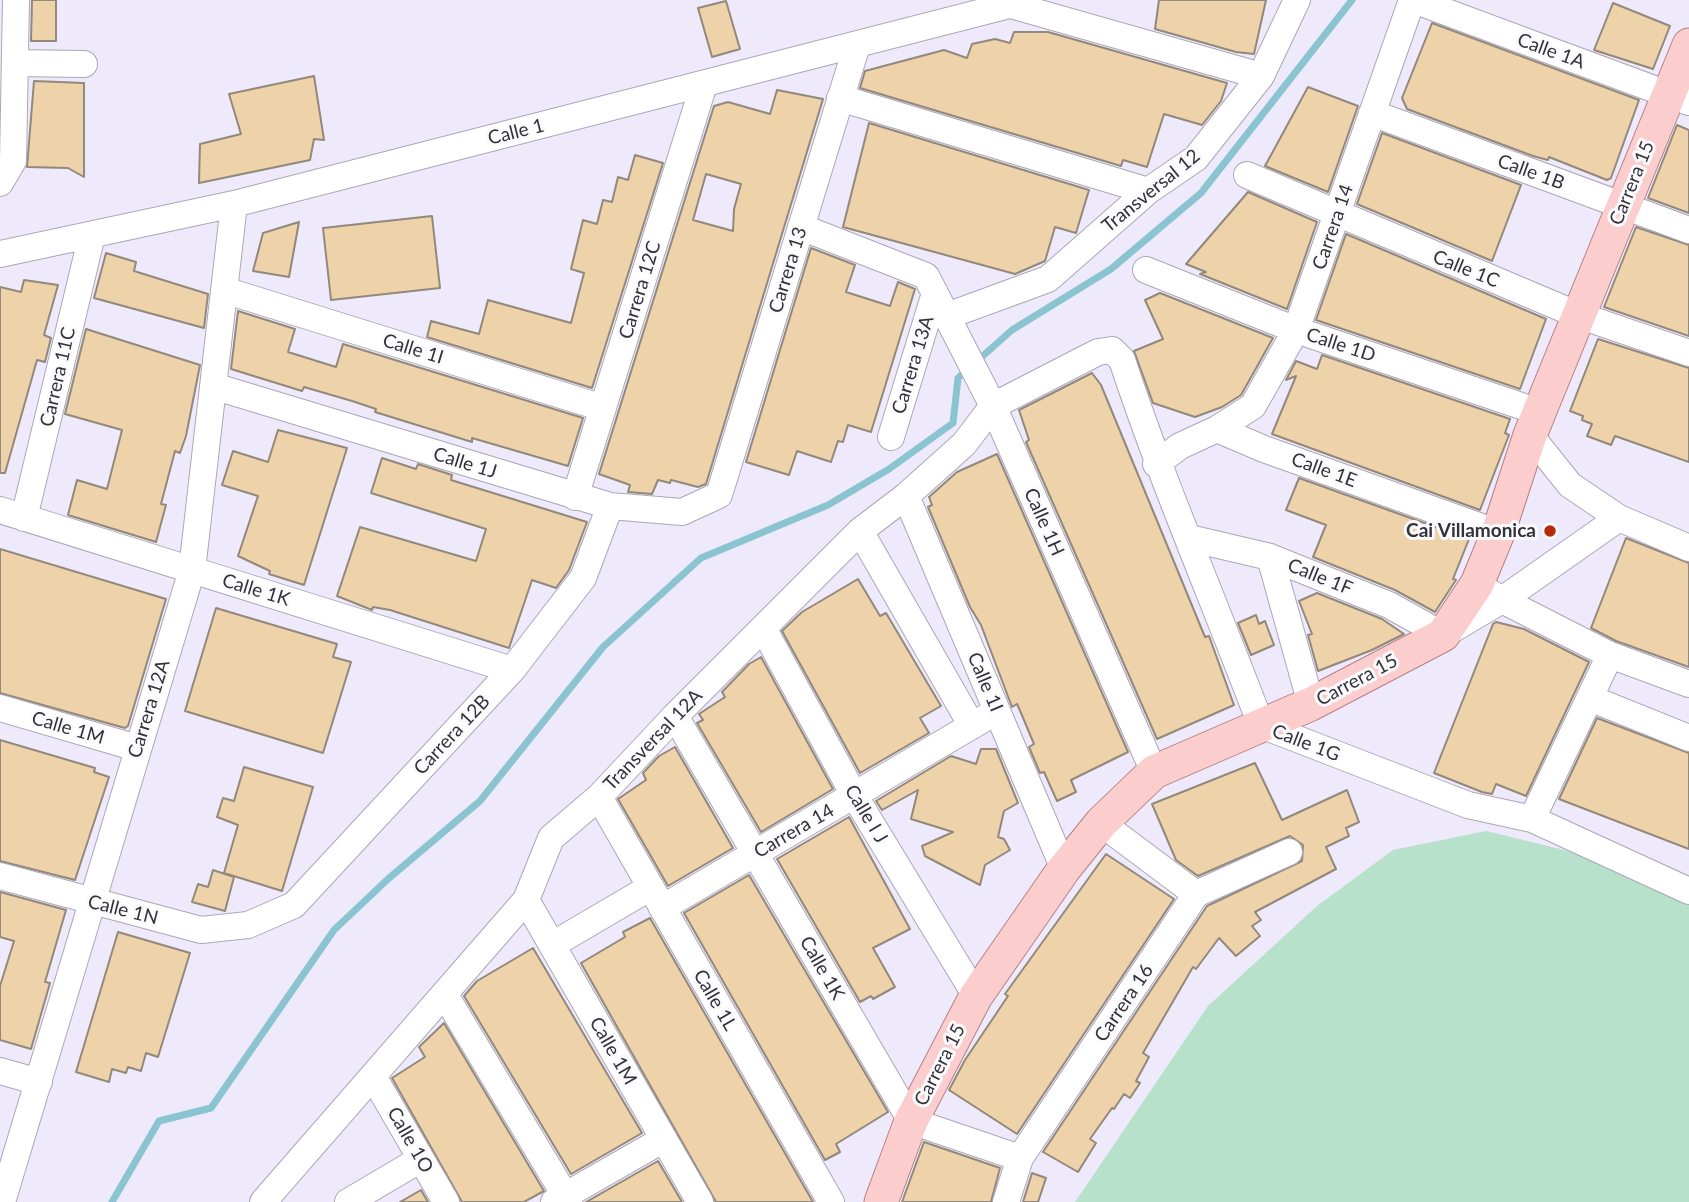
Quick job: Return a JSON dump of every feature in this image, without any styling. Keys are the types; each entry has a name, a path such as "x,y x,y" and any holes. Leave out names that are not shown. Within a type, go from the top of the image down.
{"main road":[{"name":"Carrera 15","path":"881,1202 911,1121 976,996 1064,869 1101,823 1154,772 1311,704 1443,635 1490,592 1498,533 1535,423 1623,206 1678,98 1689,45"}],"street":[{"path":"0,183 13,160 16,0"},
{"name":"Transversal 12","path":"940,303 1048,279 1148,191 1196,158 1261,76 1297,0"},
{"name":"Calle 1A","path":"1413,0 1678,98"},
{"name":"Carrera 14","path":"1217,429 1253,406 1296,330 1413,0"},
{"path":"1020,2 1261,76"},
{"name":"Calle 1","path":"0,254 234,204 1020,2"},
{"name":"Carrera 13","path":"719,495 857,45"},
{"path":"15,63 83,64"},
{"name":"Carrera 12C","path":"575,497 704,84"},
{"path":"840,98 1148,191"},
{"name":"Calle 1B","path":"1372,113 1689,230"},
{"name":"Calle 1C","path":"1247,175 1338,216 1578,315 1689,353"},
{"name":"Carrera 12A","path":"2,1202 192,570 234,204"},
{"path":"801,227 940,303"},
{"name":"Carrera 11C","path":"12,514 92,236"},
{"name":"Calle 1D","path":"1146,270 1535,423"},
{"name":"Calle 1I","path":"224,290 603,408"},
{"name":"Calle 1H","path":"940,303 990,401 1154,772"},
{"name":"Carrera 13A","path":"891,437 940,303"},
{"name":"Transversal 12A","path":"275,1198 526,900 551,838 599,797 675,716 860,531 906,496 964,443 990,401 1098,352 1112,350"},
{"name":"Calle 1G","path":"1112,350 1122,360 1156,464 1189,538 1261,725 1468,805 1532,819 1689,891"},
{"name":"Calle 1J","path":"213,386 610,506 682,512 719,495"},
{"path":"1535,423 1570,485 1619,518 1689,548"},
{"path":"1156,464 1180,446 1217,429"},
{"name":"Calle 1E","path":"1217,429 1264,449 1498,533"},
{"name":"Calle 1I","path":"906,496 1064,869"},
{"name":"Carrera 12B","path":"248,925 294,905 512,670 583,578 610,506"},
{"name":"Calle 1K","path":"12,514 512,670"},
{"path":"1490,592 1619,518"},
{"path":"860,531 972,726"},
{"name":"Calle 1F","path":"1189,538 1270,557 1389,605 1443,635"},
{"path":"1270,557 1311,704"},
{"path":"1490,592 1610,655 1689,684"},
{"name":"Calle I J","path":"763,628 855,795 976,996"},
{"path":"1532,819 1592,699 1610,655"},
{"path":"1592,699 1689,738"},
{"name":"Calle 1M","path":"0,708 137,748"},
{"name":"Carrera 14","path":"552,945 755,853 997,711"},
{"name":"Calle 1K","path":"675,716 911,1121"},
{"name":"Calle 1L","path":"599,797 831,1202"},
{"path":"1101,823 1196,894 1289,852"},
{"name":"Calle 1N","path":"0,876 201,930 248,925"},
{"name":"Carrera 16","path":"1006,1202 1020,1158 1196,894"},
{"name":"Calle 1M","path":"526,900 700,1202"},
{"path":"445,995 563,1200 664,1139"},
{"path":"0,1071 39,1082"},
{"name":"Calle 1O","path":"374,1078 446,1202"},
{"path":"911,1121 1020,1158"},
{"path":"348,1202 421,1159"}],"green space":[{"path":"1486,831 1585,855 1689,893 1689,1202 1075,1202 1208,1006 1317,906 1393,850"}],"building":[{"path":"32,0 56,0 56,41 31,41"},
{"path":"1159,0 1266,0 1254,54 1236,52 1155,29"},
{"path":"726,1 740,49 712,57 698,8"},
{"path":"1613,3 1670,26 1653,69 1594,50"},
{"path":"1432,23 1639,100 1611,178 1607,180 1549,157 1548,160 1533,156 1407,109 1402,98"},
{"path":"1014,32 1048,32 1227,83 1221,101 1202,125 1164,114 1147,167 1123,160 1121,166 860,88 865,71 944,50 967,58 972,44 995,39 1010,43"},
{"path":"314,76 324,140 314,139 310,160 199,183 200,144 241,134 229,94"},
{"path":"34,81 84,83 84,177 68,168 27,167"},
{"path":"1308,87 1358,106 1328,192 1265,166"},
{"path":"777,90 823,99 706,484 698,487 671,480 670,483 658,480 652,494 628,492 630,485 599,474 714,106 728,102 770,114","holes":["706,174 741,184 734,209 733,231 693,220"]},
{"path":"869,123 1089,190 1076,233 1055,227 1045,261 1015,274 843,227"},
{"path":"1677,125 1689,130 1689,213 1648,198"},
{"path":"1382,133 1521,185 1492,261 1357,204"},
{"path":"635,155 663,163 592,388 427,337 431,321 479,334 488,300 571,323 584,273 571,269 583,220 597,224 603,200 612,202 618,177 628,180"},
{"path":"1248,192 1317,222 1287,309 1200,274 1206,272 1186,264"},
{"path":"432,216 440,288 331,300 323,228"},
{"path":"299,222 289,277 253,271 263,233"},
{"path":"1636,227 1689,245 1689,336 1604,307"},
{"path":"1346,234 1546,319 1520,389 1316,320"},
{"path":"811,248 855,265 846,292 890,306 898,282 915,289 871,432 848,425 843,442 838,441 831,462 797,451 789,475 746,462"},
{"path":"106,253 136,262 134,271 208,294 204,328 94,298"},
{"path":"24,280 58,285 44,335 51,338 45,362 37,360 5,473 0,473 0,287 21,292"},
{"path":"1160,293 1273,338 1241,395 1222,407 1195,417 1153,403 1134,351 1163,339 1145,300"},
{"path":"238,311 295,329 288,352 336,367 343,344 583,418 568,466 472,438 472,442 375,412 376,409 352,401 304,387 302,391 231,369"},
{"path":"86,329 200,365 186,436 180,453 175,451 161,504 166,505 156,542 68,515 77,480 107,489 122,430 65,414"},
{"path":"1598,339 1689,368 1689,462 1615,436 1611,445 1587,436 1592,424 1582,420 1583,416 1570,411"},
{"path":"1322,355 1510,419 1505,433 1509,435 1480,510 1272,434 1296,376 1286,380 1296,361 1317,369"},
{"path":"1092,373 1101,385 1205,637 1209,636 1234,705 1157,739 1026,442 1029,440 1019,410"},
{"path":"278,430 347,448 304,585 269,574 270,571 238,556 258,496 222,485 233,451 268,462"},
{"path":"997,454 1128,752 1071,780 1076,792 1057,801 1044,772 1040,773 1029,747 1034,744 1021,713 1017,704 1012,707 981,625 970,607 928,507 932,505 929,497 957,472"},
{"path":"382,458 416,469 418,464 452,475 451,480 587,522 569,570 556,588 532,580 509,648 390,610 373,607 372,610 337,596 360,527 476,561 486,529 371,493"},
{"path":"1299,478 1469,539 1453,579 1456,580 1435,612 1395,590 1313,557 1326,525 1286,510"},
{"path":"1626,538 1689,563 1689,667 1616,641 1591,628"},
{"path":"0,549 166,599 128,726 125,728 0,693"},
{"path":"858,579 880,616 886,613 941,706 920,718 929,733 860,773 782,631 802,612"},
{"path":"1317,593 1382,619 1404,634 1318,671 1308,635 1312,634 1299,601"},
{"path":"216,608 337,644 333,657 351,662 323,753 185,711"},
{"path":"1256,615 1259,624 1265,621 1274,645 1251,655 1238,623"},
{"path":"1496,622 1524,629 1589,662 1526,796 1496,784 1492,794 1482,792 1434,773"},
{"path":"761,657 833,789 761,832 697,723 703,720 699,714 725,697 722,692 749,664"},
{"path":"1597,718 1689,753 1689,849 1559,799"},
{"path":"0,740 95,768 94,772 109,777 75,880 0,861"},
{"path":"675,747 733,848 668,886 618,799 646,780 643,773 659,756"},
{"path":"981,749 996,749 1018,803 1004,811 998,837 1004,839 1010,850 985,865 980,885 925,856 922,846 953,832 911,819 918,790 882,810 876,801 951,756 976,764"},
{"path":"1255,763 1282,820 1347,790 1359,822 1346,828 1349,836 1326,847 1336,869 1255,912 1261,920 1252,926 1260,936 1236,956 1219,938 1196,969 1193,967 1143,1053 1149,1057 1136,1081 1140,1083 1130,1098 1124,1094 1090,1139 1096,1143 1078,1172 1043,1152 1207,906 1302,861 1303,845 1290,836 1198,876 1176,860 1152,804"},
{"path":"244,767 313,787 282,891 224,873 238,825 217,817 223,798 234,801"},
{"path":"849,817 910,929 873,948 895,987 873,999 871,996 860,1002 777,859"},
{"path":"1106,854 1174,899 1017,1134 949,1090 965,1060 1008,996 1005,994"},
{"path":"213,870 234,877 225,911 192,902 198,884 208,887"},
{"path":"749,875 888,1112 836,1144 840,1152 825,1160 684,913"},
{"path":"0,892 66,910 45,982 50,983 31,1049 0,1040 0,986 14,941 0,937"},
{"path":"650,918 813,1202 716,1202 581,963 625,937 623,932"},
{"path":"118,932 190,953 158,1057 146,1053 141,1071 128,1067 126,1073 112,1069 109,1082 76,1072"},
{"path":"533,948 642,1133 571,1174 464,996 477,981"},
{"path":"444,1023 544,1191 524,1202 462,1202 392,1078 425,1057 419,1047"},
{"path":"924,1142 1000,1168 991,1202 902,1202"},
{"path":"658,1161 682,1202 586,1202"},
{"path":"1032,1173 1046,1178 1038,1202 1023,1202"},
{"path":"421,1190 428,1202 400,1202"}],"waterway":[{"path":"112,1202 159,1121 211,1108 334,930 388,879 480,801 603,647 701,558 828,505 889,469 953,423 958,378 1012,330 1111,269 1201,193 1352,0"}],"place":[{"name":"Cai Villamonica","path":"1550,531"}]}
